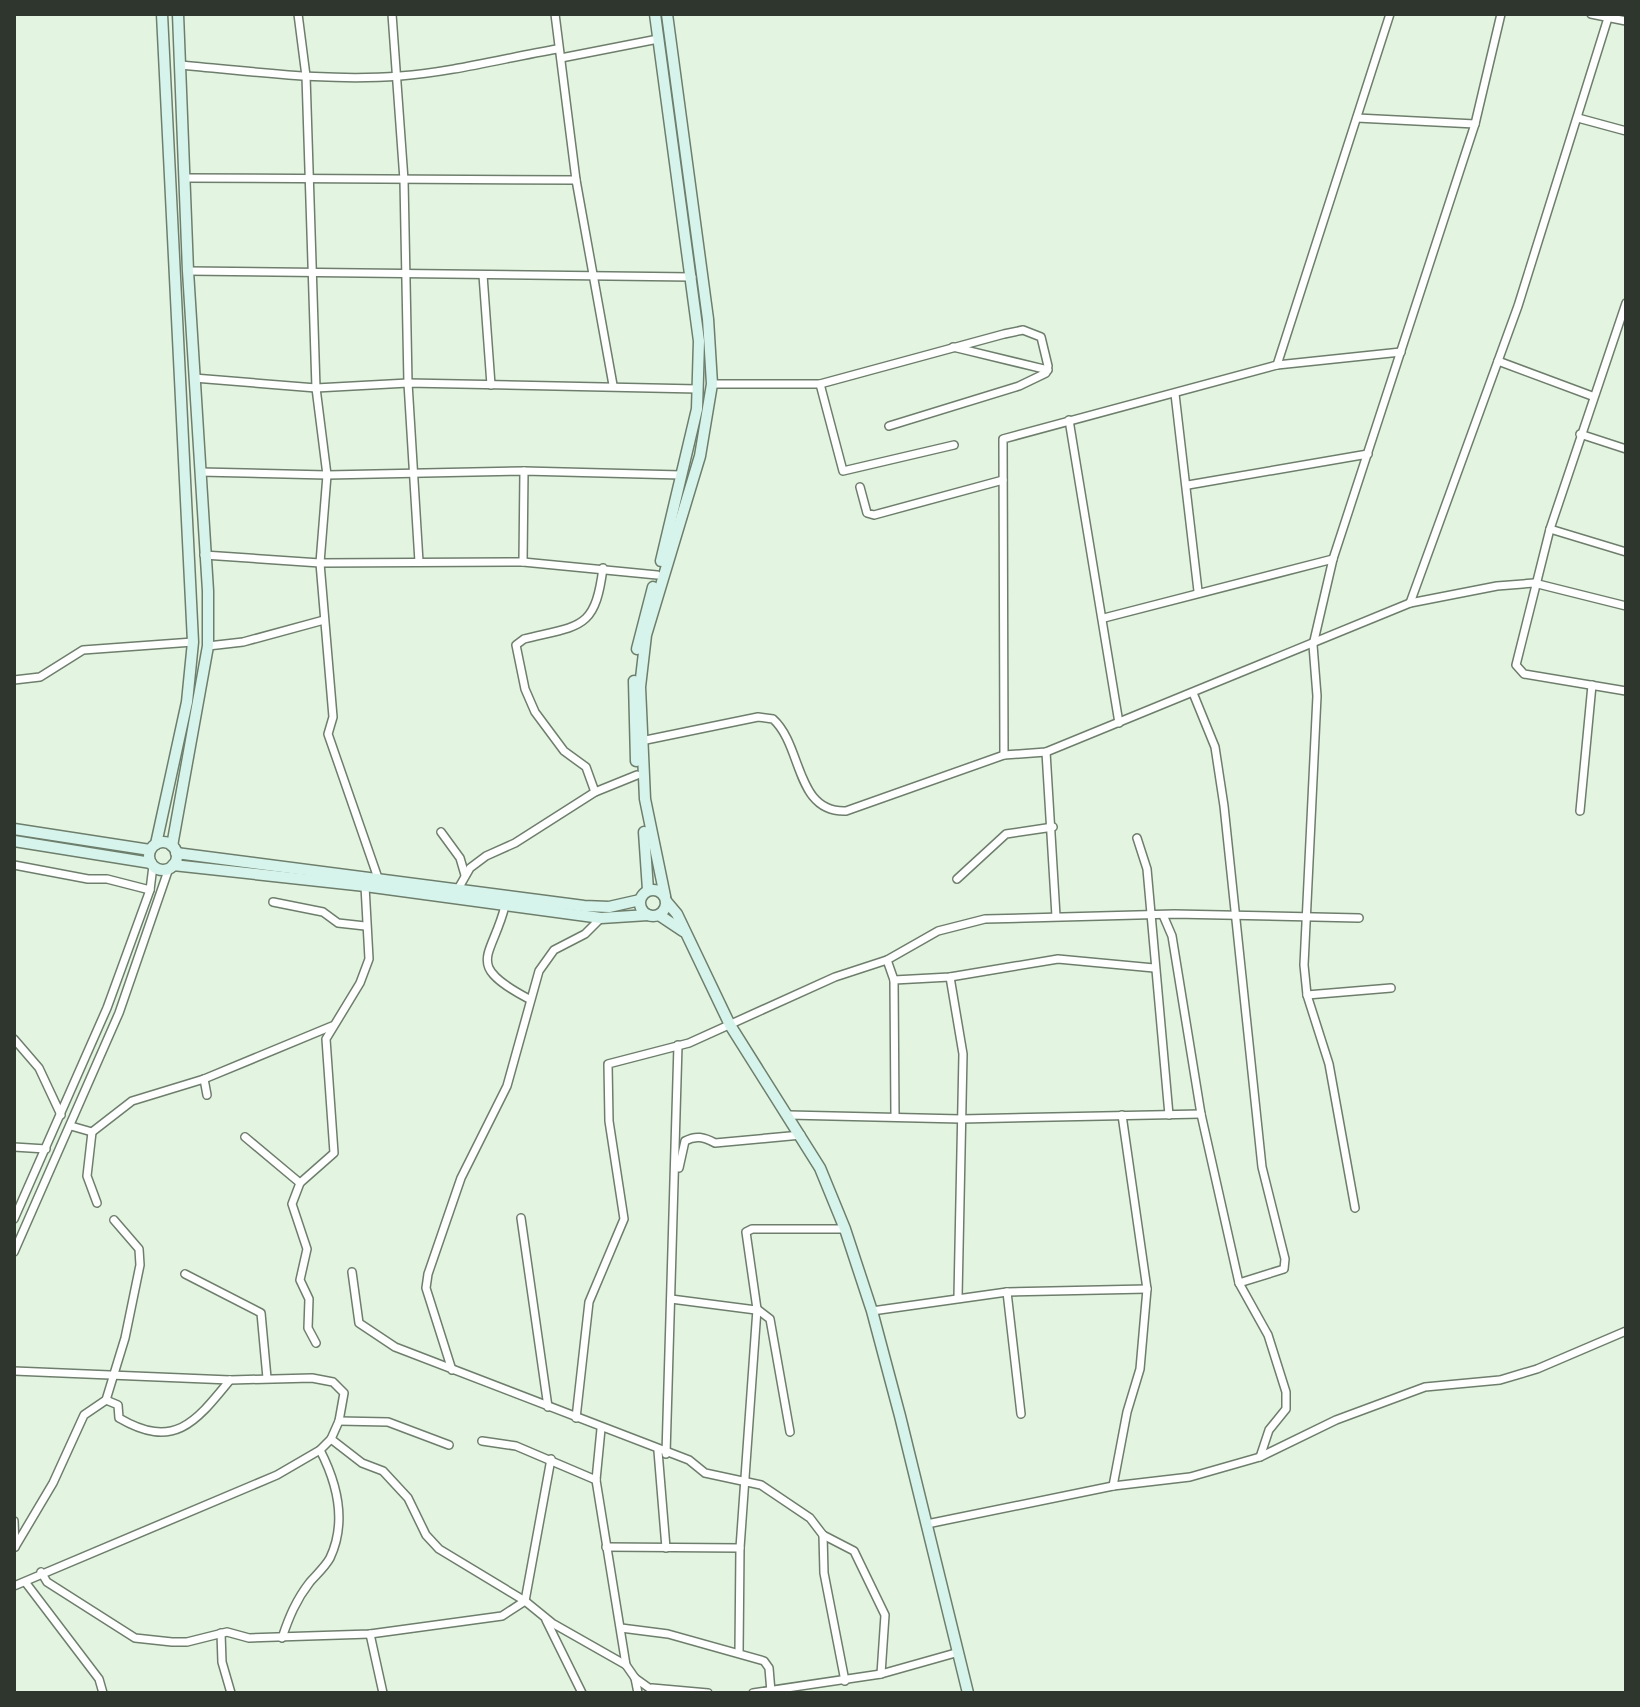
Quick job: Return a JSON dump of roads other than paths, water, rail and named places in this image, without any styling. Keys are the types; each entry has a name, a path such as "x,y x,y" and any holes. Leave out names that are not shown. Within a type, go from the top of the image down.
{"main road":[{"path":"152,864 153,847 187,702 193,642 162,14"},
{"path":"171,866 208,646 178,14"},
{"path":"14,829 584,906 609,907 640,900 648,890 632,699 639,631 657,575 694,423 699,341 655,14"},
{"path":"666,899 650,834 641,741 640,687 646,635 700,456 712,384 708,319 667,14"},
{"path":"14,841 152,864 365,886 601,918 654,915 666,899"},
{"path":"648,890 657,890 677,914 730,1025 820,1168 845,1229 872,1311 968,1693"},
{"path":"640,900 640,907 683,931"}],"street":[{"path":"298,14 306,76 316,388 327,475 320,563 333,717 328,734 378,878"},
{"path":"392,14 404,180 408,383 419,562"},
{"path":"555,14 576,180 613,385"},
{"path":"1277,365 1390,14"},
{"path":"1355,1208 1329,1064 1307,995 1304,965 1317,696 1313,645 1333,559 1475,124 1501,14"},
{"path":"1591,14 1626,21"},
{"path":"1410,603 1498,361 1608,18"},
{"path":"179,65 306,76 396,77 658,39"},
{"path":"1357,118 1475,124"},
{"path":"1578,118 1626,131"},
{"path":"184,178 576,180"},
{"path":"188,271 312,275 405,272 593,278 692,277"},
{"path":"483,275 491,385"},
{"path":"1626,303 1622,325 1592,396 1550,529 1534,583 1527,628 1516,665 1518,671 1626,691"},
{"path":"712,384 820,384 950,346 1023,330 1035,332 1041,337 1048,370"},
{"path":"950,346 1048,370"},
{"path":"1004,755 1002,446 1007,435 1175,394 1277,365 1401,352"},
{"path":"1498,361 1592,396"},
{"path":"889,426 1019,386 1048,370"},
{"path":"194,378 316,388 408,383 698,389"},
{"path":"820,384 841,470 954,445"},
{"path":"1175,394 1198,591"},
{"path":"1069,420 1119,723"},
{"path":"1580,434 1626,449"},
{"path":"1188,485 1368,454"},
{"path":"200,472 327,475 412,470 681,475"},
{"path":"523,562 524,471"},
{"path":"860,487 867,513 874,515 1003,480"},
{"path":"1550,529 1626,552"},
{"path":"204,555 320,563 523,562 657,575"},
{"path":"1104,618 1198,591 1333,559"},
{"path":"595,792 586,767 564,751 535,712 525,689 516,645 524,639 586,620 597,606 603,568"},
{"path":"641,741 758,717 773,719 814,799 822,806 840,811 1004,755 1046,752 1410,603 1497,586 1534,583 1626,606"},
{"path":"208,646 243,642 324,620"},
{"path":"14,680 40,677 83,650 193,642"},
{"path":"1580,811 1592,685"},
{"path":"1193,693 1215,747 1262,1167 1286,1263 1284,1269 1239,1283"},
{"path":"1046,752 1053,827 1056,916"},
{"path":"458,889 465,875 486,856 515,843 595,792 637,775"},
{"path":"957,879 1006,834 1053,827"},
{"path":"441,832 460,858 465,875"},
{"path":"1137,838 1147,869 1169,1115"},
{"path":"14,1219 107,1008 150,890 152,864"},
{"path":"14,865 88,879 107,879 150,890"},
{"path":"14,1252 119,1013 171,866"},
{"path":"316,1343 308,1328 309,1299 300,1280 307,1249 293,1215 300,1183 334,1153 326,1039 360,983 369,959 365,886"},
{"path":"273,902 323,912 338,923 365,926"},
{"path":"505,906 486,949 486,961 507,988 529,999"},
{"path":"576,1418 589,1302 624,1219 609,1121 608,1064 678,1045 730,1025 835,977 887,960 938,931 985,919 1233,914 1359,918"},
{"path":"1163,915 1172,936 1201,1114 1239,1283 1268,1335 1286,1392 1286,1409 1269,1430 1260,1457"},
{"path":"452,1370 425,1281 461,1178 507,1086 539,971 554,950 585,934 601,918"},
{"path":"894,980 950,977 1058,959 1154,968"},
{"path":"887,960 894,980 895,1115"},
{"path":"950,977 963,1054 958,1297"},
{"path":"1307,995 1391,988"},
{"path":"97,1203 87,1176 92,1132 132,1101 204,1079 332,1026"},
{"path":"14,1039 39,1068 61,1115"},
{"path":"666,1548 662,1452 676,1184 678,1045"},
{"path":"204,1079 207,1095"},
{"path":"789,1115 895,1115 961,1119 1201,1114"},
{"path":"1113,1486 1127,1412 1140,1369 1147,1289 1122,1115"},
{"path":"71,1126 92,1132"},
{"path":"676,1184 685,1141 692,1137 715,1143 801,1135"},
{"path":"245,1137 300,1183"},
{"path":"14,1147 46,1149"},
{"path":"521,1218 548,1407"},
{"path":"14,1548 53,1483 84,1415 106,1400 115,1374 140,1265 139,1249 114,1220"},
{"path":"739,1652 740,1548 756,1310 746,1232 752,1229 845,1229"},
{"path":"352,1272 359,1323 395,1347 601,1429 689,1460 705,1473 761,1485 810,1518 823,1535 854,1551 885,1615 881,1674"},
{"path":"185,1274 261,1313 267,1378"},
{"path":"872,1311 1007,1292 1147,1289"},
{"path":"1007,1292 1021,1414"},
{"path":"671,1299 756,1310 770,1319 790,1432"},
{"path":"927,1524 1113,1486 1190,1477 1260,1457 1336,1420 1425,1387 1513,1376 1626,1331"},
{"path":"14,1371 230,1380 312,1378 341,1387 344,1393 339,1421 331,1439 320,1450 277,1475 14,1586"},
{"path":"106,1400 118,1405 119,1418 154,1433 169,1434 205,1411 230,1380"},
{"path":"339,1421 388,1422 449,1445"},
{"path":"601,1429 596,1480 626,1665"},
{"path":"331,1439 362,1463 383,1471 408,1498 426,1535 439,1549 626,1665 635,1678 654,1690 708,1693"},
{"path":"482,1441 516,1446 596,1480"},
{"path":"282,1638 291,1609 329,1560 336,1539 339,1505 335,1478 320,1450"},
{"path":"41,1572 47,1582 135,1638 187,1642 221,1633 249,1638 370,1634 502,1616 525,1601 551,1459"},
{"path":"14,1521 14,1548"},
{"path":"823,1535 824,1573 845,1681"},
{"path":"606,1547 740,1548"},
{"path":"26,1583 99,1679 103,1693"},
{"path":"543,1615 582,1693"},
{"path":"621,1628 668,1634 739,1652 767,1664 771,1692"},
{"path":"221,1633 222,1662 231,1693"},
{"path":"370,1634 383,1693"},
{"path":"753,1693 881,1674 959,1652"},
{"path":"635,1678 638,1693"}]}
